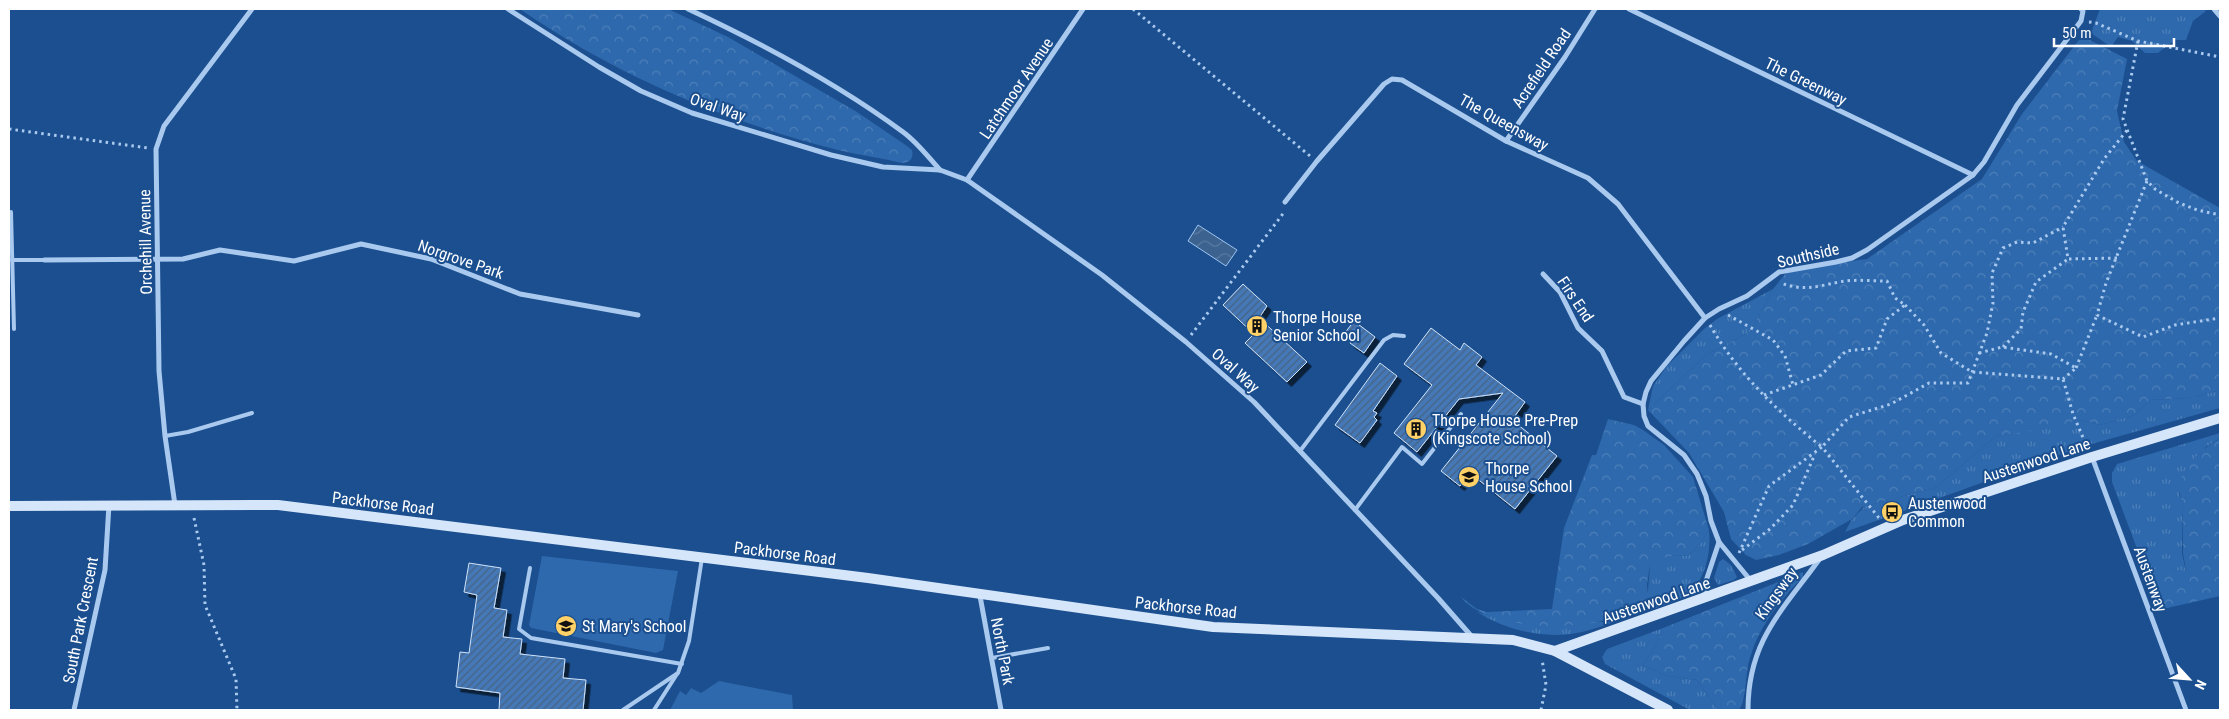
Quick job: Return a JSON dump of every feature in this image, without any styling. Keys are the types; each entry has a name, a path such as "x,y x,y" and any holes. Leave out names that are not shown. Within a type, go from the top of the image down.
{"main road":[{"name":"Austenwood Lane","path":"1554,651 1752,582 1823,555 1885,527 2092,457 2220,418"},
{"name":"Packhorse Road","path":"9,506 278,506 868,578 980,596 1213,627 1513,640 1554,651"},
{"path":"1554,651 1668,710"}],"street":[{"name":"Orchehill Avenue","path":"175,505 165,436 160,371 156,149 164,126 252,9"},
{"name":"Oval Way","path":"508,9 542,32 641,91 692,112 840,157 883,167 940,170 968,180 1102,275 1186,342 1254,402 1438,598 1473,638"},
{"name":"Oval Way","path":"688,9 735,31 819,78 905,133 940,170"},
{"name":"Latchmoor Avenue","path":"968,180 1083,9"},
{"name":"Acrefield Road","path":"1506,141 1565,57 1595,9"},
{"name":"The Greenway","path":"1628,9 1973,175"},
{"path":"2081,9 2083,11 2081,22"},
{"path":"2214,9 2220,16"},
{"name":"Southside","path":"1643,404 1651,381 1706,318 1719,309 1747,296 1779,272 1820,266 1852,258 1867,250 1973,175 1984,162 2017,105 2081,22"},
{"name":"The Queensway","path":"1285,202 1317,161 1384,84 1392,79 1402,80 1506,141 1588,178 1618,204 1706,318"},
{"name":"Norgrove Park","path":"44,260 182,259 220,250 294,261 360,244 431,259 520,294 638,315"},
{"name":"Firs End","path":"1543,274 1560,292 1578,328 1602,350 1624,397 1643,404"},
{"path":"1643,404 1648,426 1684,455 1697,474 1706,496 1711,521 1719,542 1752,582"},
{"name":"Austenway","path":"2092,457 2186,710"},
{"name":"South Park Crescent","path":"74,710 105,570 109,505"},
{"path":"1704,599 1706,581 1719,542"},
{"name":"Kingsway","path":"1748,710 1751,672 1759,647 1777,613 1823,555"},
{"name":"North Park","path":"980,596 1001,710"}],"lane":[{"path":"11,212 14,329"},
{"path":"12,260 44,260"},
{"path":"1300,451 1384,340 1393,335 1404,336"},
{"path":"165,436 188,432 252,413"},
{"path":"1355,510 1402,447 1422,464 1460,414"},
{"path":"654,710 682,664 688,641 702,558"},
{"path":"530,568 519,629 531,638 682,664"},
{"path":"992,658 1048,648"},
{"path":"623,710 678,673"}],"path":[{"path":"1133,9 1317,161"},
{"path":"2081,22 2096,23 2138,41 2220,57"},
{"path":"2138,41 2123,119 2147,181 2155,189 2177,202 2197,210 2220,215"},
{"path":"9,129 156,149"},
{"path":"1742,550 1769,486 1822,447 1849,417 1891,404 1929,383 1968,383 1987,333 1994,303 1992,273 2003,248 2017,242 2033,243 2064,227 2104,159 2128,129"},
{"path":"1769,280 1802,288 1816,288 1846,281 1887,281 1895,298 1906,306 1924,325 1941,353 1972,372 2063,380 2076,368 2097,315 2106,283 2147,181"},
{"path":"1186,342 1285,212 1285,202"},
{"path":"2064,227 2068,259"},
{"path":"2002,347 2021,329 2023,312 2036,282 2068,259 2117,258"},
{"path":"1764,394 1792,386 1821,374 1846,351 1876,348 1887,318 1906,306"},
{"path":"1719,309 1773,340 1785,356 1792,386"},
{"path":"2097,315 2143,338 2175,325 2220,318"},
{"path":"1706,318 1725,352 1783,416 1822,447 1885,527"},
{"path":"1979,353 2002,347 2051,354 2076,368"},
{"path":"2063,380 2073,414 2092,457"},
{"path":"1733,559 1770,529 1793,505 1815,453"},
{"path":"191,505 204,565 205,605 236,679 237,710"},
{"path":"1540,646 1546,685 1541,710"}],"green space":[{"path":"520,9 668,9 728,37 857,112 912,150 912,158 902,163 838,150 754,125 713,110 633,75 557,33"},
{"path":"2100,9 2204,9 2206,11 2193,21 2186,40 2175,40 2158,53 2145,53 2132,41 2118,37 2111,47 2091,33"},
{"path":"2082,36 2127,59 2117,111 2124,142 2137,161 2220,208 2220,390 2189,398 2151,400 2134,415 2100,425 2081,420 2045,429 1996,436 1935,488 1862,507 1852,519 1808,544 1779,555 1756,560 1746,555 1731,539 1724,512 1689,453 1648,410 1706,355 1751,331 1773,289 1789,269 1867,259 1982,179 2022,114"},
{"path":"1773,289 1751,331 1706,355 1648,410 1653,386 1667,366 1704,329 1717,319"},
{"path":"2220,390 2220,408 2081,447 1845,532 1852,519 1865,506 1935,488 1996,436 2081,420 2100,425 2134,415 2151,400 2189,398"},
{"path":"1608,419 1634,425 1643,430 1664,445 1693,477 1709,530 1701,543 1688,556 1676,555 1654,560 1650,565 1647,584 1648,598 1632,610 1610,619 1583,624 1553,626 1524,624 1498,619 1476,610 1461,597 1477,609 1487,612 1552,609 1564,528 1592,455 1596,455"},
{"path":"2220,433 2220,438 2206,447 2179,494 2182,501 2182,553 2186,572 2172,569 2155,589 2156,593 2154,594 2112,482 2112,473 2117,464"},
{"path":"2220,438 2220,596 2163,609 2155,589 2161,573 2172,569 2186,571 2183,553 2180,481 2189,464 2196,456"},
{"path":"1709,530 1707,560 1703,574 1690,592 1671,603 1590,630 1555,635 1514,629 1477,612 1509,621 1606,622 1640,608 1648,591 1650,565 1654,559 1676,555 1688,556 1701,543"},
{"path":"542,556 678,571 663,650 656,653 531,628 529,625"},
{"path":"1723,559 1731,565 1737,577 1734,580 1718,585 1714,578 1719,562"},
{"path":"1803,572 1803,577 1778,604 1759,635 1748,664 1743,700 1739,710 1718,710 1697,680 1667,676 1643,665 1657,644 1663,628"},
{"path":"1663,628 1657,644 1643,665 1667,676 1697,680 1718,710 1690,710 1605,664 1602,657 1607,649"},
{"path":"719,681 792,695 793,710 670,710 680,691 686,695 691,688 701,693"}],"water":[{"path":"1198,225 1237,250 1226,266 1188,241"}],"building":[{"name":"Thorpe House Senior School","path":"1243,284 1267,306 1259,318 1307,362 1287,382 1245,343 1254,334 1223,305"},
{"path":"1354,321 1375,337 1364,353 1350,343 1352,340 1344,334"},
{"name":"Thorpe House Pre-Prep (Kingscote School)","path":"1431,328 1460,350 1464,343 1482,357 1476,365 1525,402 1512,420 1557,456 1515,509 1470,473 1460,486 1441,471 1503,393 1459,399 1417,452 1394,433 1432,385 1404,364"},
{"path":"1380,363 1397,376 1373,411 1377,413 1374,417 1377,420 1360,443 1335,425"},
{"path":"469,563 501,568 494,608 507,610 503,637 522,639 520,654 565,659 563,678 586,680 583,710 499,710 500,693 456,687 460,652 469,653 477,595 464,592"}],"place":[{"name":"Thorpe House Senior School","path":"1257,326"},
{"name":"Thorpe House Pre-Prep (Kingscote School)","path":"1416,429"},
{"name":"Thorpe House School","path":"1469,477"},
{"name":"Austenwood Common","path":"1892,512"},
{"name":"St Mary's School","path":"566,626"}]}
